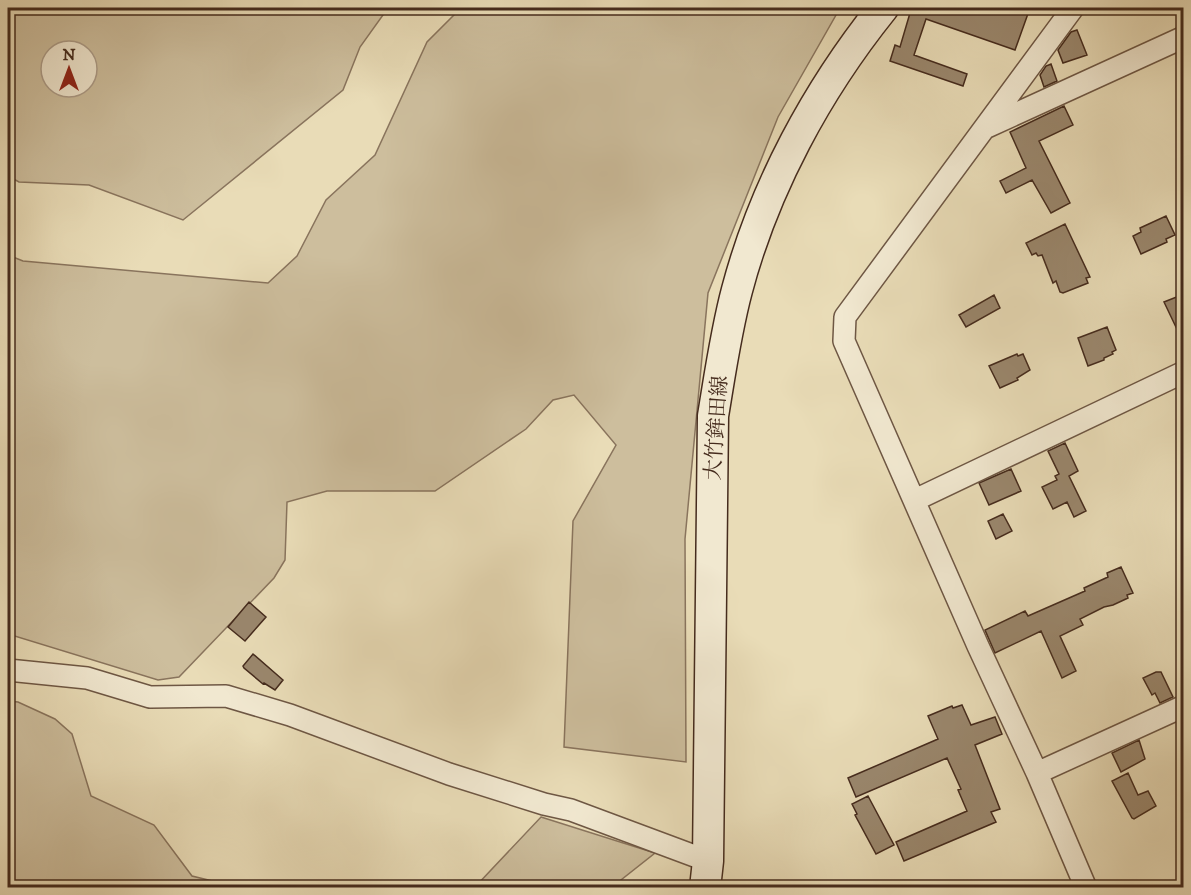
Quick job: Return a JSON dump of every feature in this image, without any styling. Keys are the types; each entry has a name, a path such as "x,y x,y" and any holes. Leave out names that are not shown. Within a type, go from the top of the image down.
{"main road":[{"name":"大竹鉾田線","path":"706,874 713,416 723,352 737,289 788,154 811,111 845,58 884,8"}],"street":[{"path":"1073,8 987,128 845,317 844,341 978,646 1037,772 1086,888"},
{"path":"987,128 1184,38"},
{"path":"915,500 1184,372"},
{"path":"8,670 87,678 150,697 226,696 290,714 460,777 544,804 572,810 706,874"},
{"path":"1037,772 1184,706"}],"shaded area":[{"path":"8,8 388,8 360,47 343,90 183,220 89,185 19,182 8,176"},
{"path":"461,8 840,8 778,117 708,293 685,539 686,762 564,747 573,521 616,445 574,395 553,400 526,429 435,491 327,491 287,502 285,560 274,578 179,677 158,680 8,634 8,255 23,261 268,283 297,256 326,200 375,155 427,42"},
{"path":"8,701 18,702 55,719 72,734 91,796 154,825 192,876 237,887 8,887"},
{"path":"541,817 655,853 612,887 475,887"}],"building":[{"path":"900,8 1030,8 1015,50 926,19 914,55 967,74 963,86 890,61 895,45 900,47 910,13"},
{"path":"1077,30 1087,55 1063,63 1058,50 1071,32"},
{"path":"1051,64 1057,81 1044,87 1040,75 1046,66"},
{"path":"1064,106 1073,125 1039,141 1070,203 1051,213 1032,180 1006,193 1000,181 1026,168 1010,132"},
{"path":"1166,216 1175,235 1166,239 1167,242 1141,254 1133,236 1141,232 1140,228"},
{"path":"1065,224 1090,277 1086,278 1088,283 1063,293 1060,292 1056,281 1053,283 1042,255 1038,256 1036,253 1032,255 1026,243"},
{"path":"1184,294 1184,344 1164,302"},
{"path":"994,295 1000,308 966,327 959,315"},
{"path":"1107,327 1116,350 1104,360 1088,366 1078,338"},
{"path":"1017,354 1018,356 1023,354 1030,370 1017,378 1018,380 1000,388 989,366"},
{"path":"1065,443 1078,471 1069,476 1086,511 1074,517 1067,502 1053,509 1042,487 1057,480 1055,476 1059,474 1048,451"},
{"path":"1011,469 1021,491 989,505 979,483"},
{"path":"1003,514 1012,531 996,539 988,521"},
{"path":"1121,567 1133,593 1127,595 1128,598 1080,619 1083,625 1060,636 1076,671 1062,678 1041,631 995,653 985,630 1025,611 1028,616 1085,591 1084,588 1108,577 1107,573"},
{"path":"249,602 266,617 245,641 228,627"},
{"path":"253,654 283,680 275,690 263,684 244,668 243,666"},
{"path":"1161,672 1173,697 1160,703 1155,693 1152,695 1143,678"},
{"path":"962,705 971,725 995,717 1002,734 975,745 1000,809 991,812 996,822 904,861 896,842 967,811 958,790 961,789 947,758 856,797 848,778 938,739 928,716 952,706 953,708"},
{"path":"1139,740 1145,759 1121,772 1112,753"},
{"path":"1128,773 1138,795 1148,791 1156,806 1134,819 1112,781"},
{"path":"868,796 894,845 876,854 855,815 857,814 852,804"}]}
